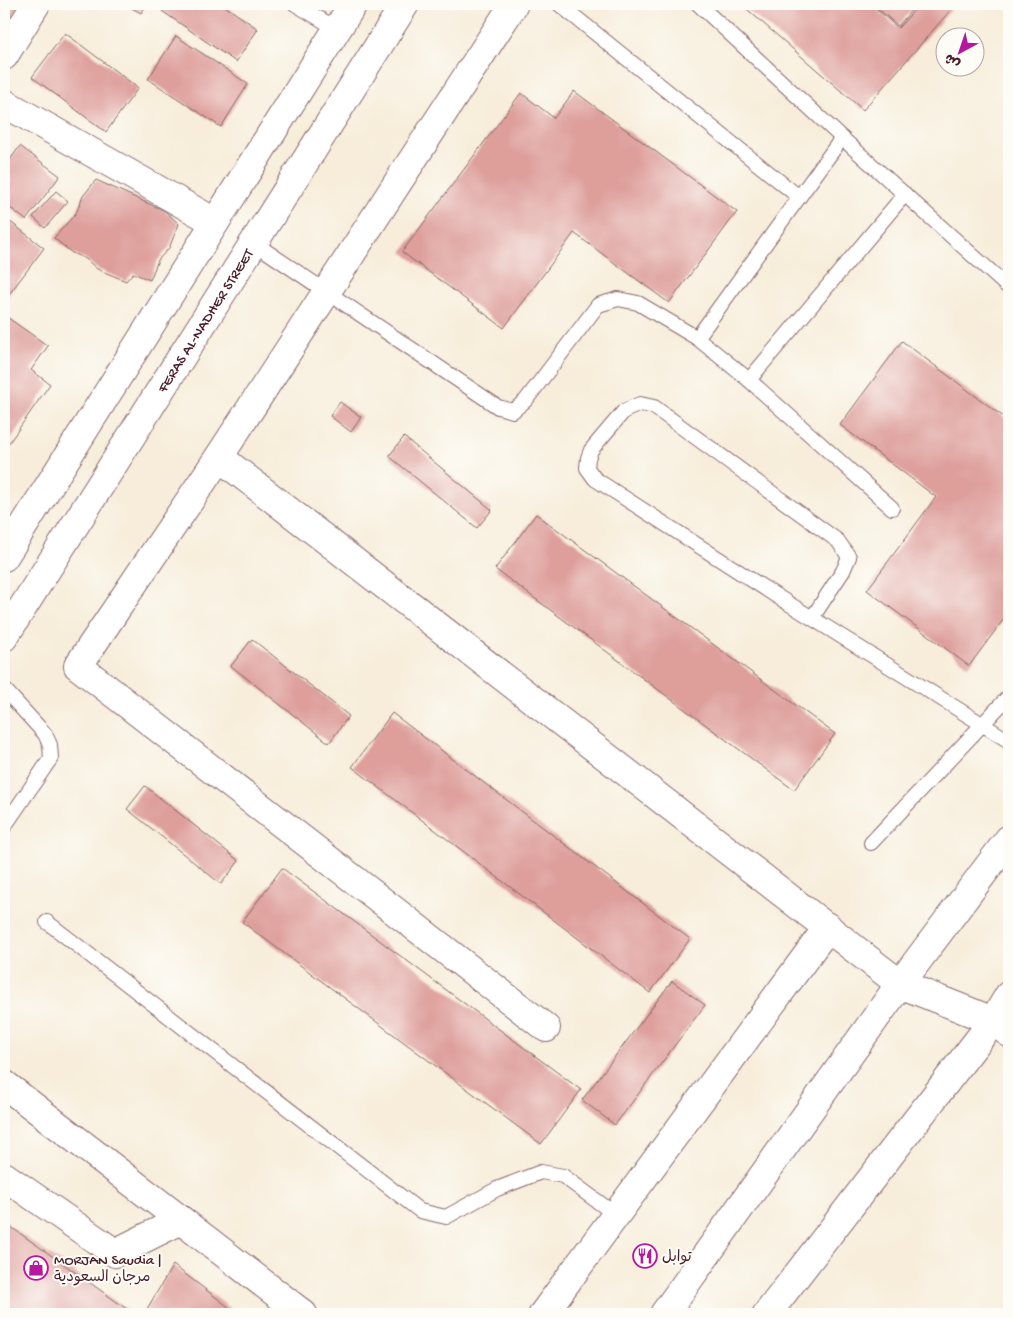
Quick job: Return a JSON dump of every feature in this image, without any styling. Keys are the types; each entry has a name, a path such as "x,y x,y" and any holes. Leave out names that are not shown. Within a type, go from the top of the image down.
{"street":[{"path":"4,56 36,4"},
{"path":"4,557 353,4"},
{"name":"FERAS AL-NADHER STREET","path":"4,637 405,4"},
{"path":"514,4 219,457 78,666 546,1028"},
{"path":"4,103 215,222"},
{"path":"219,457 900,984 1001,1027"},
{"path":"664,1314 900,984 1009,839"},
{"path":"543,1314 828,927"},
{"path":"767,1314 1001,1027 1009,995"},
{"path":"4,1084 303,1314"},
{"path":"4,1176 115,1253 181,1220"}],"lane":[{"path":"295,4 337,28"},
{"path":"559,4 799,197"},
{"path":"698,4 842,138 1009,288"},
{"path":"697,338 842,138"},
{"path":"749,380 905,194"},
{"path":"254,243 498,407 513,411 526,400 598,305 618,299 638,303 697,338 749,380 892,508"},
{"path":"812,618 843,571 849,557 838,541 654,407 640,404 624,411 591,450 588,458 588,468 595,479 812,618 1009,741"},
{"path":"4,689 45,734 50,745 50,758 4,827"},
{"path":"871,843 1009,696"},
{"path":"47,922 420,1212 446,1217 497,1189 541,1172 563,1176 616,1215"}],"building":[{"path":"4,4 26,4 4,34"},
{"path":"124,4 147,4 141,13"},
{"path":"167,4 222,4 258,29 236,62 162,11"},
{"path":"741,4 871,4 898,28 920,4 956,4 863,110"},
{"path":"873,4 917,4 898,26"},
{"path":"65,33 138,88 106,132 32,77"},
{"path":"176,36 248,84 221,127 148,79"},
{"path":"574,91 737,212 669,303 574,233 504,328 402,252 521,93 554,118"},
{"path":"20,146 60,176 26,220 4,203 4,168"},
{"path":"96,180 165,211 179,224 169,248 158,260 150,280 133,273 126,281 97,269 86,259 72,253 54,238 76,213 83,196"},
{"path":"56,191 68,201 45,228 33,217"},
{"path":"8,220 44,248 7,297 4,294 4,226"},
{"path":"4,315 48,346 31,370 50,384 4,450"},
{"path":"902,341 1009,421 1009,612 969,666 867,590 936,497 840,425"},
{"path":"340,402 361,417 351,432 330,416"},
{"path":"404,437 492,510 477,528 389,456"},
{"path":"536,514 835,734 794,790 495,569"},
{"path":"252,639 349,716 329,743 231,666"},
{"path":"392,713 690,939 650,993 352,767"},
{"path":"145,786 239,861 221,884 127,809"},
{"path":"282,868 581,1090 541,1144 242,922"},
{"path":"672,981 705,1005 615,1125 582,1100"},
{"name":"MORJAN Saudia | مرجان السعودية","path":"4,1222 134,1314 4,1314"},
{"name":"MORJAN Saudia | مرجان السعودية","path":"173,1265 238,1314 144,1314"}],"place":[{"name":"توابل","path":"645,1256"},
{"name":"MORJAN Saudia | مرجان السعودية","path":"36,1268"}]}
